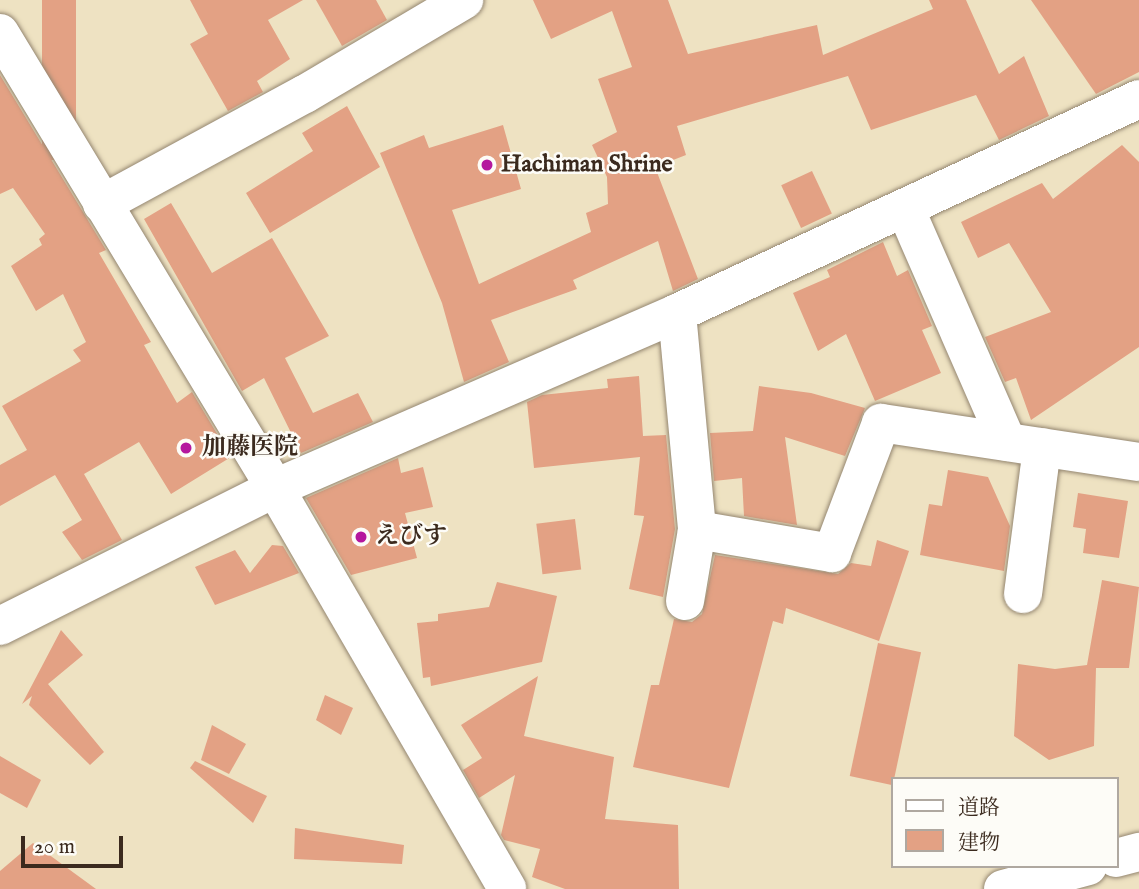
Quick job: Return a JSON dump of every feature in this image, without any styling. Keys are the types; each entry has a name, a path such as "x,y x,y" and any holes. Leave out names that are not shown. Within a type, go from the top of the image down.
{"street":[{"path":"102,204 304,94 464,0"},
{"path":"0,33 275,488 508,889"},
{"path":"0,626 275,488 677,313 1139,99"},
{"path":"905,208 1025,444 1023,594"},
{"path":"677,313 697,530 685,601"},
{"path":"697,530 832,553 881,423 1139,462"},
{"path":"1118,858 1139,852"},
{"path":"1003,889 1080,868"}],"building":[{"path":"42,0 76,0 76,160 42,160"},
{"path":"190,0 303,0 268,20 290,59 257,81 263,92 228,111 190,44 208,34"},
{"path":"316,0 376,0 387,20 342,46"},
{"path":"533,0 668,0 688,54 817,25 823,55 933,9 929,0 966,0 999,74 1024,56 1049,116 999,140 976,95 871,130 848,76 677,126 686,155 655,167 698,279 673,291 658,241 573,280 577,289 491,320 509,362 464,382 442,303 380,153 424,135 429,148 503,125 521,189 452,210 479,284 591,232 586,213 608,204 607,177 592,145 617,132 598,79 632,67 612,11 551,39"},
{"path":"1031,0 1139,0 1139,72 1096,94"},
{"path":"0,75 106,250 99,253 151,342 144,345 177,403 192,392 231,457 171,494 139,442 84,474 122,540 82,560 62,532 82,520 55,475 0,506 0,465 27,450 2,406 81,361 73,350 86,342 63,294 36,311 11,266 42,245 39,239 45,234 13,188 0,194"},
{"path":"347,106 380,167 270,233 246,193 313,151 302,133"},
{"path":"1122,145 1139,162 1139,347 1031,420 1016,378 1005,382 985,337 1051,312 1009,243 978,258 961,222 1042,183 1053,199"},
{"path":"812,171 832,214 801,228 781,185"},
{"path":"171,203 212,273 272,238 329,336 285,358 313,413 358,393 373,422 301,453 264,378 242,391 144,219"},
{"path":"883,242 897,276 908,270 932,326 922,330 941,373 875,401 846,334 818,351 793,293 830,277 827,270"},
{"path":"639,376 643,436 666,435 675,529 663,597 629,589 644,516 634,515 640,457 534,468 527,402 542,395 608,388 607,379"},
{"path":"759,386 811,393 865,408 845,456 785,437 797,525 744,516 742,478 714,481 710,433 753,431"},
{"name":"えびす","path":"398,458 401,473 423,467 433,507 405,513 417,558 351,575 306,498"},
{"path":"948,470 988,477 1010,526 1004,571 920,555 929,504 942,506"},
{"path":"1078,493 1128,501 1119,558 1083,553 1086,529 1073,527"},
{"path":"575,519 581,570 543,574 536,524"},
{"path":"877,540 909,551 879,641 786,608 783,624 773,621 729,788 633,767 651,685 659,685 674,619 692,622 702,614 715,555 838,574 851,563 871,566"},
{"path":"272,545 283,546 299,573 215,605 195,567 235,550 250,573"},
{"path":"1102,580 1139,587 1129,668 1096,668 1094,746 1049,760 1014,736 1018,664 1055,669 1087,665"},
{"path":"497,582 557,596 542,662 431,686 430,677 423,678 417,623 438,621 438,614 489,607"},
{"path":"61,630 83,655 48,684 104,752 90,765 29,705 32,696 22,704"},
{"path":"878,643 921,652 895,777 890,777 890,785 850,776"},
{"path":"538,676 524,736 614,757 605,819 678,825 679,889 565,889 532,877 540,849 504,840 501,835 515,775 479,798 463,770 482,758 461,725"},
{"path":"325,695 353,708 341,735 316,720"},
{"path":"212,725 246,744 229,774 201,760"},
{"path":"0,756 41,780 27,808 0,793"},
{"path":"195,761 267,796 253,823 190,768"},
{"path":"295,828 404,845 402,864 294,859"},
{"path":"33,843 96,889 0,889 0,871"}],"place":[{"name":"Hachiman Shrine","path":"487,165"},
{"name":"加藤医院","path":"186,448"},
{"name":"えびす","path":"361,537"}]}
